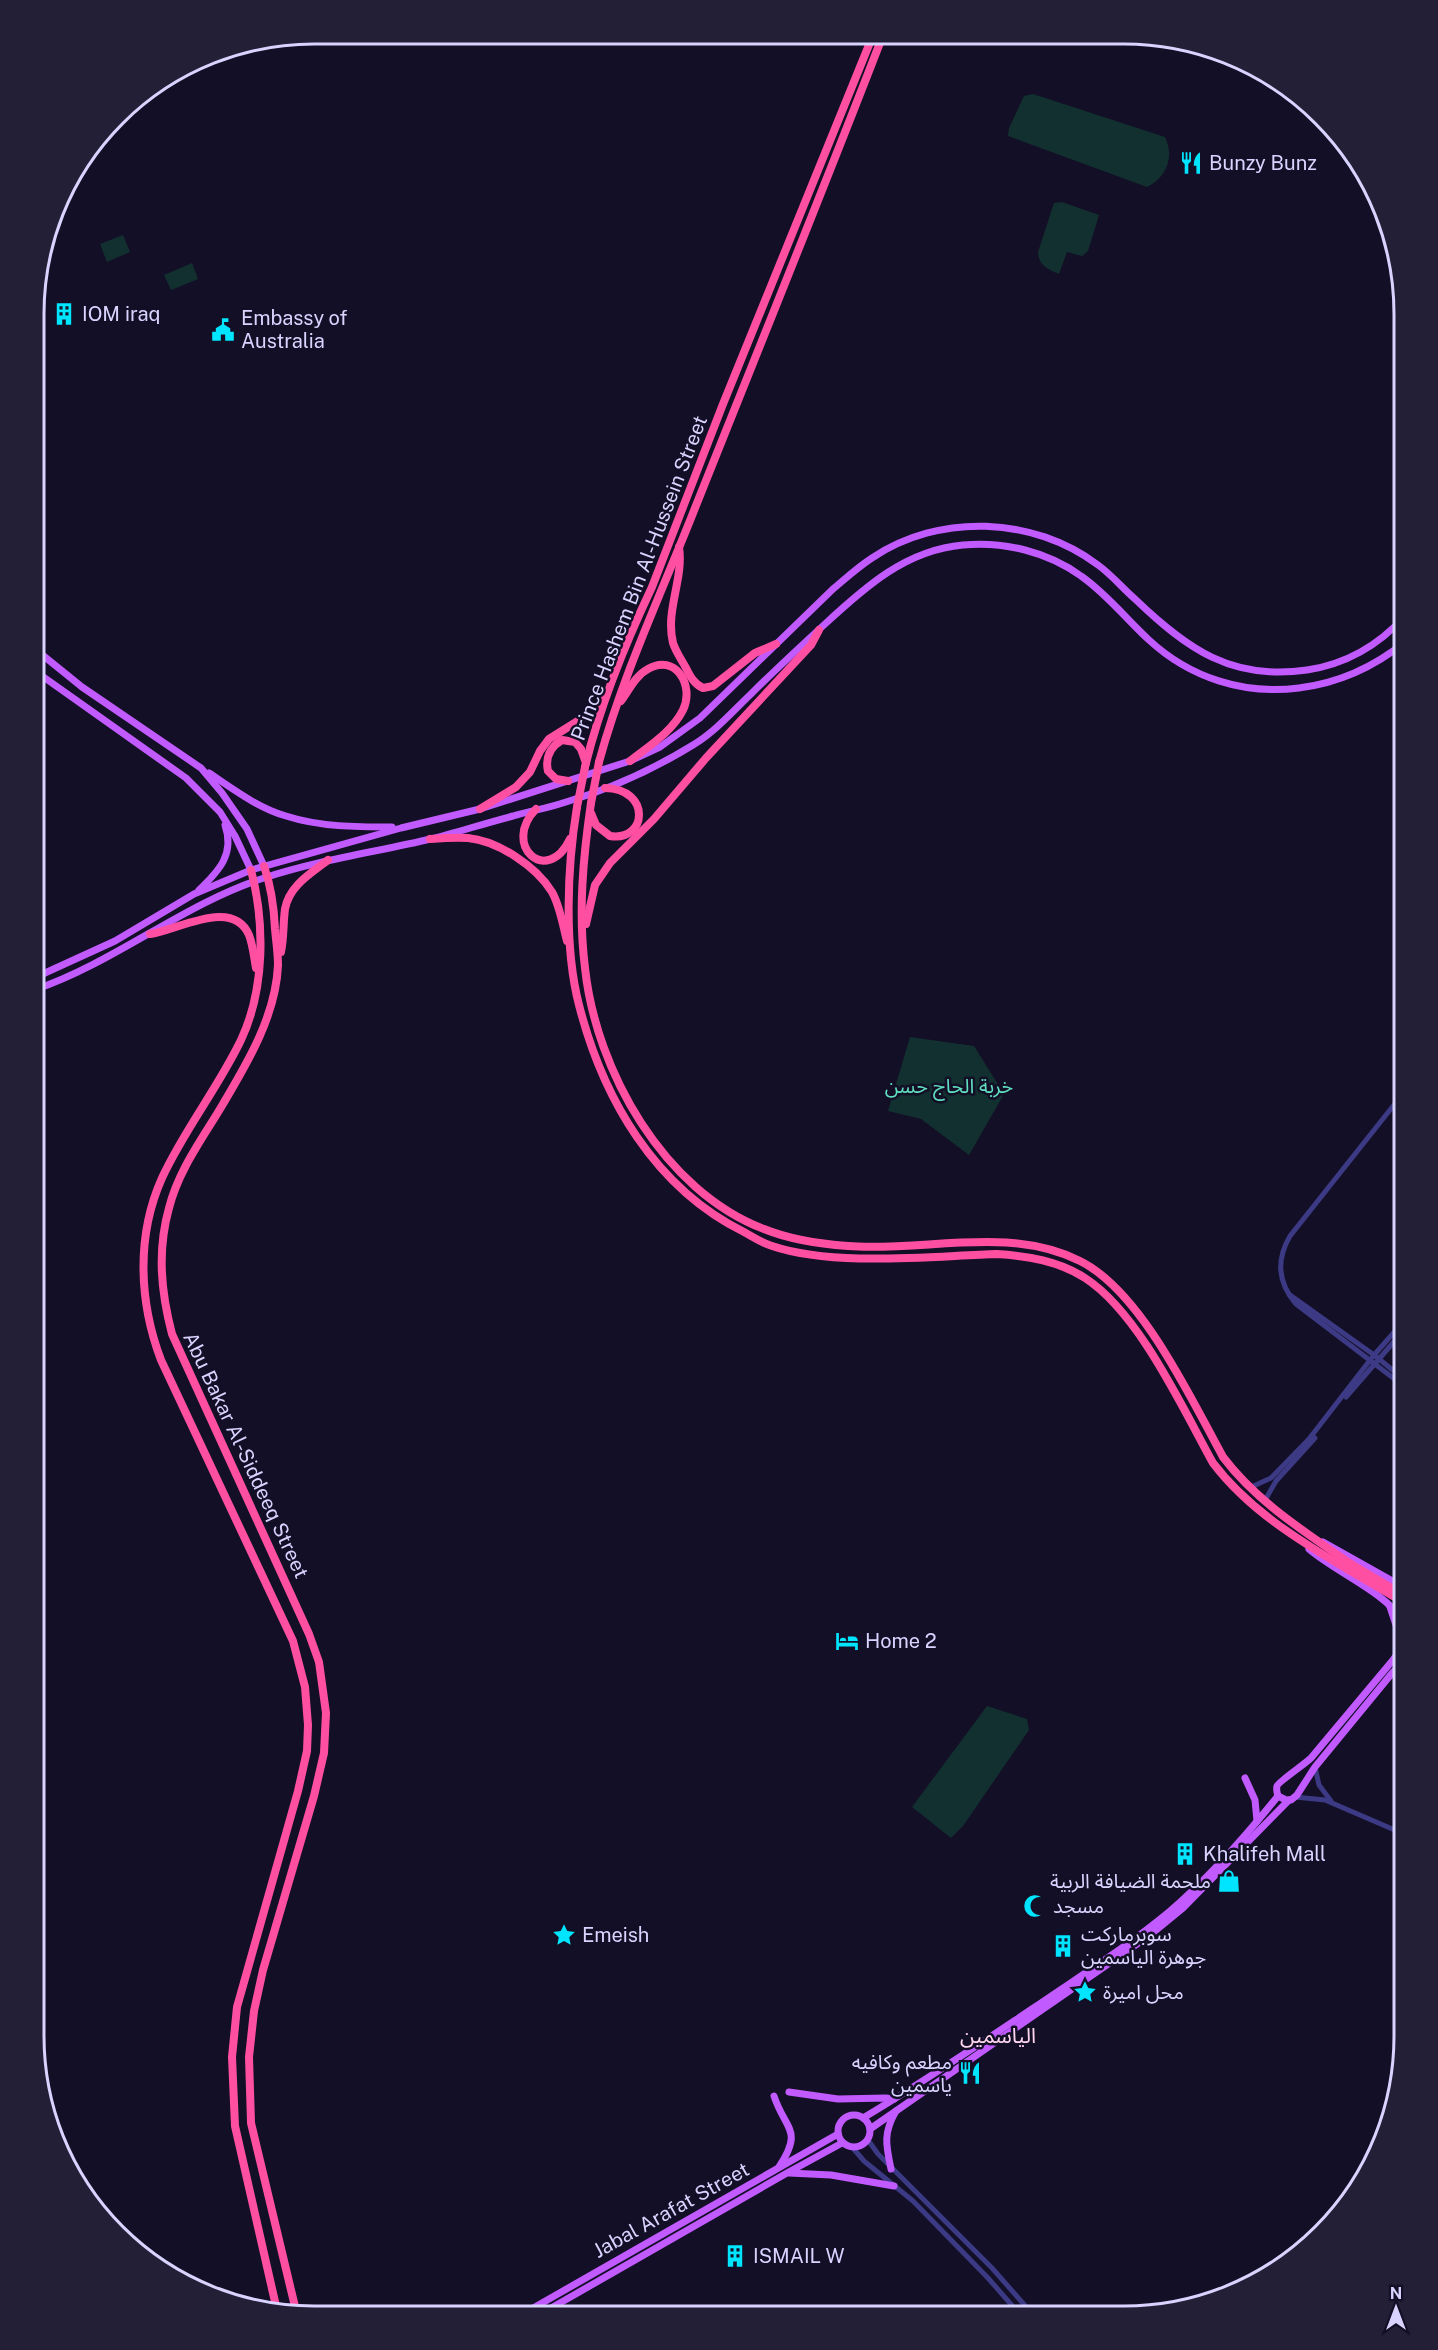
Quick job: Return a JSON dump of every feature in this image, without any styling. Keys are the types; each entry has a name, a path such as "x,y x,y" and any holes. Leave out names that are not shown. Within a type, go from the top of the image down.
{"highway":[{"name":"Prince Hashem Bin Al-Hussein Street","path":"869,44 609,693 586,765 573,834 570,873 571,953 581,1013 592,1050 618,1108 635,1137 657,1165 688,1197 718,1219 772,1246 849,1258 1018,1255 1050,1261 1085,1278 1103,1292 1152,1354 1213,1463 1224,1478 1242,1496 1300,1542 1394,1590"},
{"name":"Prince Hashem Bin Al-Hussein Street","path":"879,44 782,293 648,621 614,711 599,762 590,806 582,878 582,942 594,1017 607,1055 628,1102 656,1144 681,1173 720,1205 763,1229 794,1239 851,1246 1001,1242 1045,1248 1083,1262 1108,1281 1136,1311 1171,1365 1224,1457 1249,1488 1264,1502 1349,1566 1394,1596"},
{"path":"679,547 681,571 672,608 671,632 675,649 696,684 703,688 713,686 755,654 776,644"},
{"path":"582,942 595,885 610,863 654,819 706,758 810,645 819,630"},
{"path":"614,711 640,675 652,666 675,669 684,679 687,699 682,712 668,731 630,761"},
{"path":"480,809 524,780 549,739 590,714 609,693"},
{"path":"568,781 556,779 548,771 547,758 554,746 561,740 575,742 581,749 586,765"},
{"path":"590,806 596,825 610,836 627,835 636,826 639,809 635,800 619,789 605,788"},
{"path":"536,809 525,822 523,838 527,851 534,857 546,860 558,857 565,850 573,834"},
{"path":"430,839 468,838 481,841 503,850 531,868 546,883 553,895 571,953"},
{"path":"278,964 286,907 290,895 301,881 328,860"},
{"name":"Abu Bakar Al-Siddeeq Street","path":"264,866 274,913 278,964 270,1006 256,1045 223,1105 194,1150 176,1188 165,1226 161,1260 164,1298 171,1334 309,1634 319,1662 322,1679 326,1713 324,1753 314,1796 263,1970 254,2011 249,2057 251,2123 295,2306"},
{"name":"Abu Bakar Al-Siddeeq Street","path":"251,870 260,928 257,977 251,1012 241,1039 157,1189 146,1233 144,1279 150,1322 161,1360 293,1641 305,1687 308,1725 303,1771 237,2007 232,2057 235,2126 275,2304"},
{"path":"150,934 205,919 234,918 249,934 257,977"}],"main road":[{"path":"44,973 116,941 194,894 251,870 401,828 480,809 630,761 665,744 683,732 743,678 833,589 872,558 919,536 956,527 1004,526 1020,529 1072,549 1101,566 1166,629 1183,642 1204,655 1240,669 1291,672 1330,665 1369,648 1394,626"},
{"path":"44,986 91,967 200,905 267,876 328,860 430,839 565,802 605,788 654,766 703,738 863,590 905,562 947,547 988,544 1012,547 1034,553 1071,569 1093,585 1151,642 1175,660 1204,675 1236,686 1277,690 1318,685 1371,666 1394,650"},
{"name":"Abu Bakar Al-Siddeeq Street","path":"44,656 82,687 201,768 247,829 264,866"},
{"name":"Abu Bakar Al-Siddeeq Street","path":"44,678 179,772 220,812 235,836 251,870"},
{"path":"201,768 243,795 287,816 339,826 401,828"},
{"path":"194,894 213,876 227,855 229,845 227,831 220,812"},
{"name":"Prince Hashem Bin Al-Hussein Street","path":"1308,1534 1335,1547 1393,1582"},
{"name":"Prince Hashem Bin Al-Hussein Street","path":"1300,1542 1322,1560 1386,1602 1394,1610"},
{"path":"1394,1600 1386,1602 1394,1619"},
{"path":"1278,1796 1276,1789 1279,1783 1306,1763 1394,1659"},
{"path":"870,2129 1150,1935 1192,1900 1292,1799 1315,1767 1394,1671"},
{"path":"1245,1778 1255,1800 1257,1822"},
{"path":"1278,1796 1292,1799"},
{"path":"863,2118 942,2070 1119,1950 1195,1888 1257,1822 1278,1796"},
{"path":"789,2092 838,2100 894,2099"},
{"path":"774,2096 791,2129 792,2139 786,2156 777,2169"},
{"path":"891,2169 886,2140 898,2108"},
{"path":"853,2115 863,2118 870,2129 868,2140 861,2146 852,2147 842,2143 837,2134 840,2123 847,2116 853,2115"},
{"name":"Jabal Arafat Street","path":"537,2306 837,2134"},
{"name":"Jabal Arafat Street","path":"555,2306 842,2143"},
{"path":"787,2173 831,2175 894,2186"}],"street":[{"path":"1394,1105 1309,1210 1283,1247 1280,1258 1281,1276 1289,1294 1303,1311 1394,1379"},
{"path":"1289,1294 1394,1371"},
{"path":"1249,1488 1271,1478 1309,1439 1369,1360 1394,1332"},
{"path":"1264,1502 1280,1475 1312,1442 1347,1396 1394,1342"},
{"path":"1315,1767 1319,1785 1335,1804"},
{"path":"1292,1799 1315,1798 1335,1804 1394,1830"},
{"path":"868,2140 891,2169 992,2268 1025,2306"},
{"path":"852,2147 864,2161 913,2201 1012,2306"}],"green space":[{"path":"1033,94 1165,137 1169,159 1164,172 1147,187 1008,136 1009,128 1024,96"},
{"path":"1062,202 1099,215 1088,251 1082,256 1067,252 1059,274 1042,264 1038,252 1054,203"},
{"path":"123,235 130,252 107,262 100,244"},
{"path":"192,263 198,279 171,290 164,275"},
{"name":"خربة الحاج حسن","path":"910,1037 974,1046 1004,1094 969,1155 921,1119 888,1111"},
{"path":"987,1706 1027,1719 1029,1730 963,1826 951,1838 912,1807"}],"place":[{"name":"Bunzy Bunz","path":"1191,163"},
{"name":"IOM iraq","path":"64,314"},
{"name":"Embassy of Australia","path":"223,330"},
{"name":"Home 2","path":"847,1641"},
{"name":"Khalifeh Mall","path":"1185,1854"},
{"name":"ملحمة الضيافة الربية","path":"1229,1881"},
{"name":"مسجد","path":"1035,1906"},
{"name":"Emeish","path":"564,1935"},
{"name":"سوبرماركت جوهرة الياسمين","path":"1063,1946"},
{"name":"محل اميرة","path":"1085,1992"},
{"name":"مطعم وكافيه ياسمين","path":"970,2073"},
{"name":"ISMAIL W","path":"735,2256"}],"district":[{"name":"الياسمين","path":"998,2036"}]}
